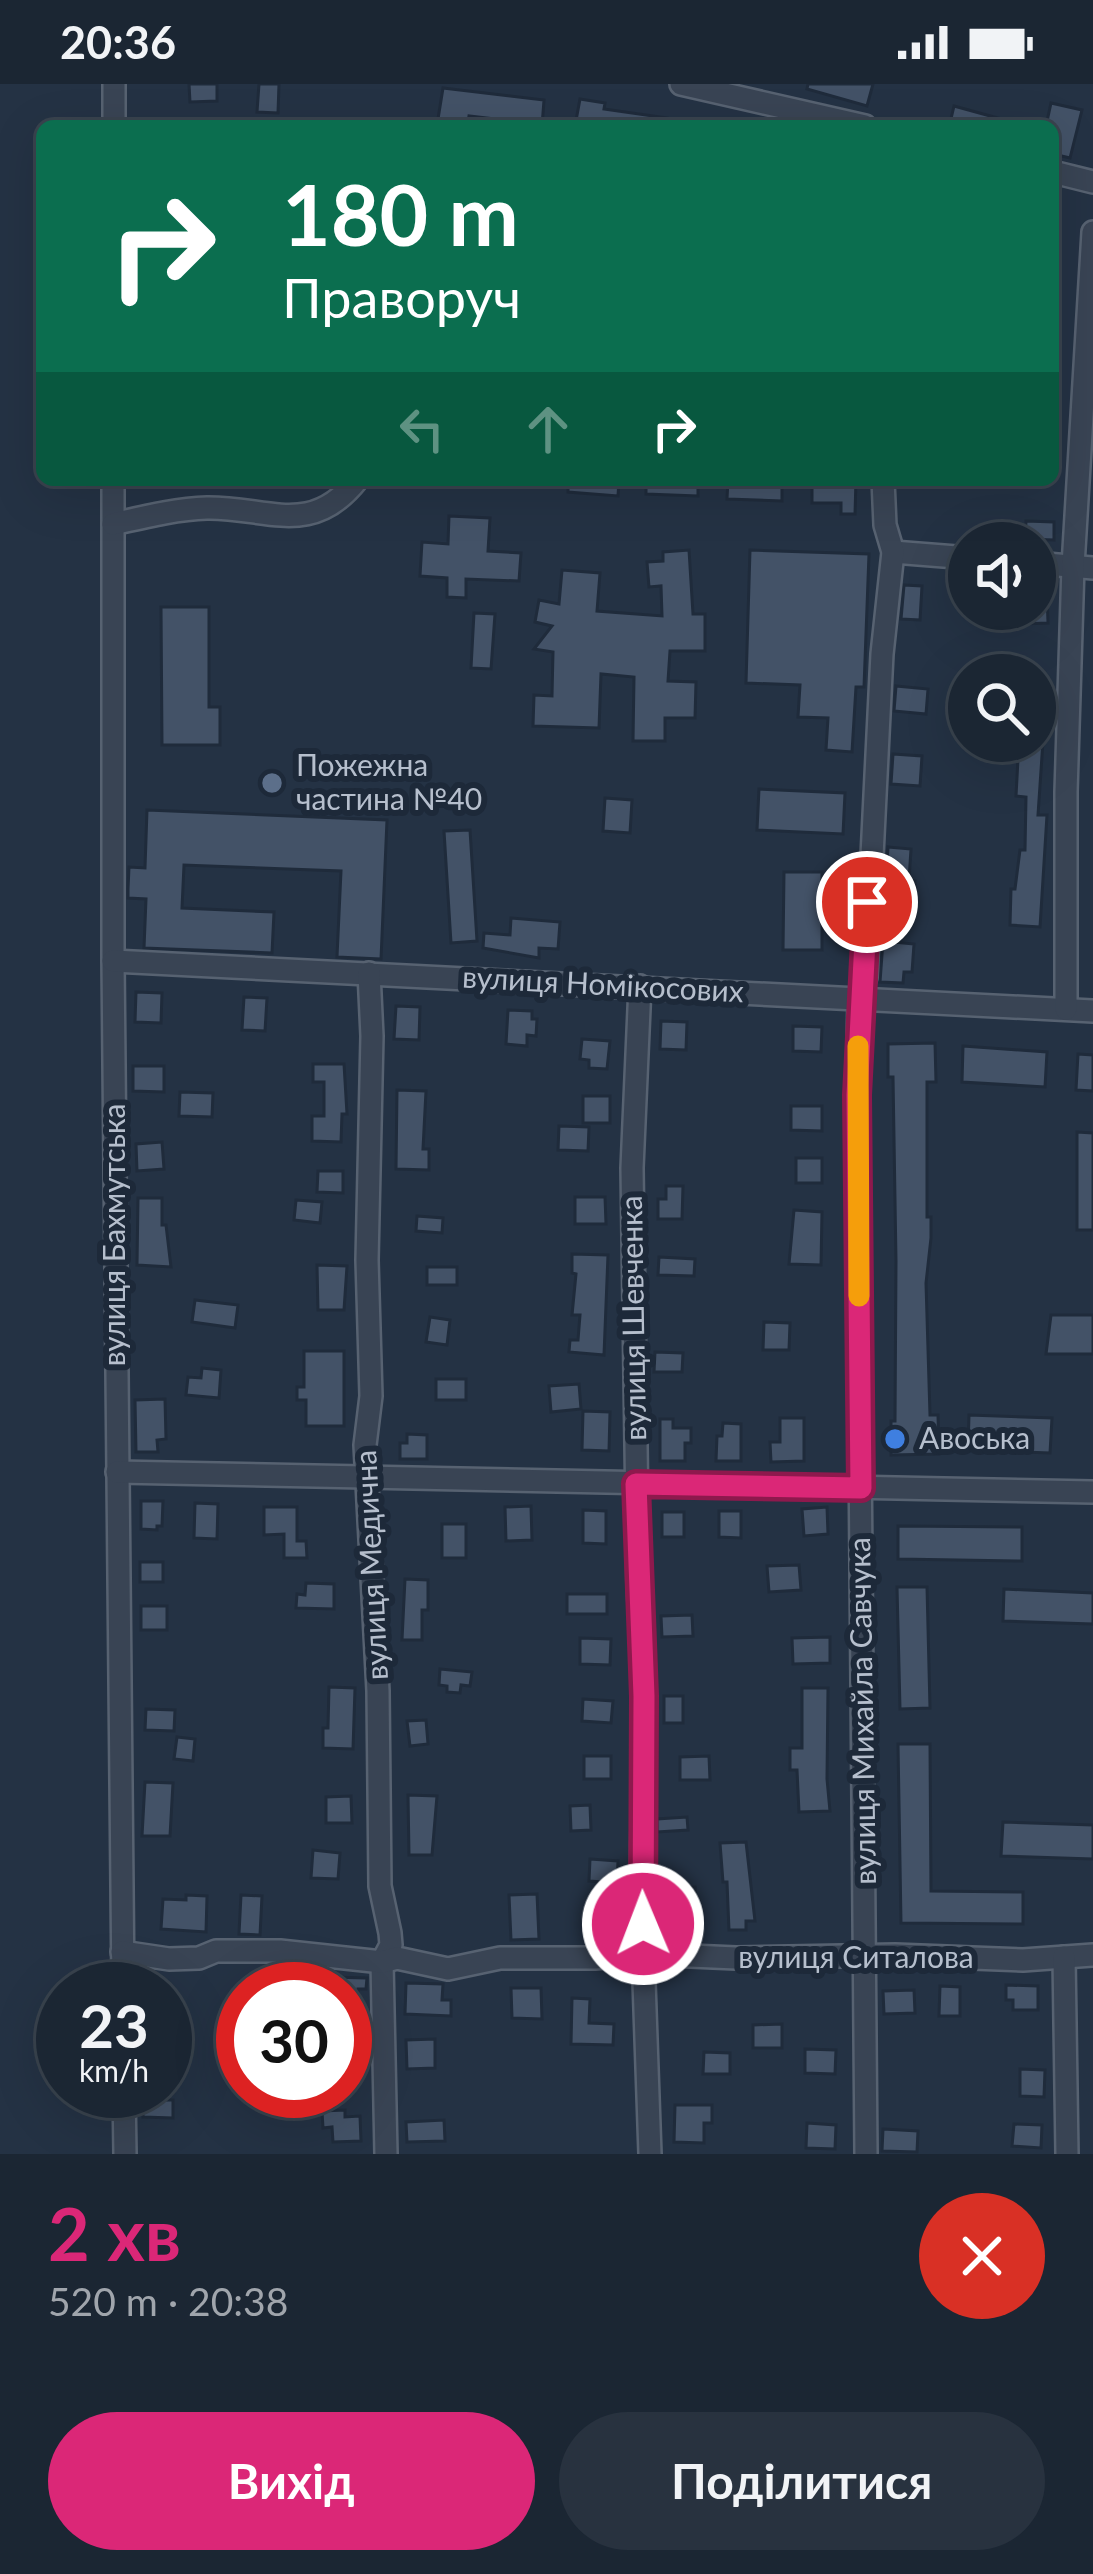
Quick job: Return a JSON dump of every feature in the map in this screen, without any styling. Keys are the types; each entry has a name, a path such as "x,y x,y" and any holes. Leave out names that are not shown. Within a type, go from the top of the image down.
{"street":[{"path":"113,120 114,84"},
{"path":"681,84 839,120"},
{"path":"1059,174 1093,182"},
{"path":"1066,1009 1066,792 1083,567 1093,232"},
{"name":"вулиця Бахмутська","path":"113,486 112,961 122,1962"},
{"path":"113,524 206,508 297,517 329,505 350,486"},
{"name":"вулиця Михайла Савчука","path":"866,2154 859,998 866,977 882,654 893,552 885,525 884,486"},
{"path":"893,552 948,556"},
{"name":"вулиця Номікосових","path":"112,961 1093,1011"},
{"name":"вулиця Медична","path":"370,974 367,1260 371,1396 364,1445 378,1691 380,1886 391,1945 382,1962 386,2154"},
{"name":"вулиця Шевченка","path":"640,986 632,1168 644,1696 641,1895 650,2154"},
{"path":"117,1472 1093,1492"},
{"name":"вулиця Ситалова","path":"122,1952 170,1959 199,1958 216,1951 280,1951 382,1962 397,1958 448,1970 500,1958 645,1954 992,1960 1093,1955"},
{"path":"1064,1957 1067,2154"},
{"path":"124,2118 125,2154"}],"building":[{"path":"189,84 217,84 217,101 190,102"},
{"path":"259,84 279,84 278,113 257,112"},
{"path":"808,84 873,84 867,106 807,89"},
{"path":"443,88 544,100 542,120 438,119"},
{"path":"580,99 605,103 604,109 667,118 667,120 576,120"},
{"path":"1051,103 1082,110 1070,158 1059,155 1059,120 1047,120"},
{"path":"954,106 1005,120 951,120"},
{"path":"568,486 619,486 618,496 568,492"},
{"path":"646,486 698,486 698,496 646,494"},
{"path":"728,486 782,486 782,501 727,499"},
{"path":"812,486 856,486 855,514 841,514 841,503 812,503"},
{"path":"449,516 490,518 488,551 521,553 519,581 466,579 466,598 447,597 447,578 420,576 422,542 448,544"},
{"path":"689,550 693,614 705,614 705,651 670,651 668,681 696,682 695,718 665,718 665,741 633,741 634,677 601,674 599,728 533,726 534,695 552,696 553,652 534,649 552,626 535,622 539,600 559,604 562,570 600,573 597,611 662,616 661,586 649,587 647,562 663,561 663,552"},
{"path":"750,550 869,554 864,687 856,687 852,752 826,750 828,718 798,717 800,685 746,683"},
{"path":"904,585 922,586 920,620 901,619"},
{"path":"161,607 209,607 209,707 220,707 220,745 162,745"},
{"path":"474,613 495,614 491,669 471,668"},
{"path":"896,686 928,689 926,714 894,711"},
{"path":"893,754 922,756 920,786 891,784"},
{"path":"1018,762 1042,762 1038,815 1047,815 1040,927 1010,925 1011,889 1015,889 1020,850 1025,850 1026,797 1016,796"},
{"path":"759,789 845,793 843,834 757,830"},
{"path":"605,798 632,800 630,833 603,831"},
{"path":"147,810 387,820 381,959 337,957 341,871 184,865 182,908 274,912 272,953 144,948 146,899 128,898 128,889 129,867 145,868"},
{"path":"470,830 477,941 451,943 444,831"},
{"path":"888,847 911,849 909,880 915,881 915,893 902,893 901,911 884,911"},
{"path":"784,872 822,872 822,950 783,950"},
{"path":"511,918 560,922 558,949 539,948 539,958 483,948 484,933 510,935"},
{"path":"883,941 914,944 912,972 904,972 903,983 880,982"},
{"path":"136,992 162,993 161,1023 135,1022"},
{"path":"244,997 267,998 265,1031 242,1030"},
{"path":"396,1006 420,1007 419,1040 394,1039"},
{"path":"508,1010 532,1011 532,1019 537,1019 536,1036 527,1035 527,1046 506,1044"},
{"path":"661,1021 687,1022 686,1050 660,1049"},
{"path":"793,1026 822,1027 821,1052 793,1051"},
{"path":"582,1039 610,1041 607,1069 589,1068 589,1060 580,1059"},
{"path":"935,1043 936,1082 927,1082 931,1238 926,1283 930,1415 938,1415 939,1454 891,1455 896,1261 893,1077 888,1077 888,1044"},
{"path":"963,1046 1047,1052 1045,1087 962,1082"},
{"path":"1078,1054 1093,1055 1093,1091 1076,1090"},
{"path":"313,1064 344,1064 347,1114 342,1114 341,1142 312,1141 312,1116 324,1116 324,1082 313,1082"},
{"path":"133,1066 164,1066 164,1092 133,1091"},
{"path":"397,1090 426,1091 423,1149 429,1149 429,1170 396,1169"},
{"path":"180,1092 213,1093 212,1117 179,1116"},
{"path":"583,1096 610,1096 610,1123 583,1123"},
{"path":"791,1106 822,1106 822,1131 791,1130"},
{"path":"559,1126 589,1127 588,1151 558,1150"},
{"path":"1077,1132 1093,1133 1093,1230 1077,1230"},
{"path":"162,1142 164,1169 137,1171 136,1144"},
{"path":"796,1158 822,1158 822,1183 796,1183"},
{"path":"318,1171 343,1171 343,1193 317,1192"},
{"path":"666,1186 683,1186 682,1219 658,1219 658,1199 666,1199"},
{"path":"575,1197 605,1197 606,1224 575,1224"},
{"path":"138,1198 162,1198 171,1267 137,1265"},
{"path":"296,1200 322,1202 320,1223 294,1220"},
{"path":"794,1210 822,1212 821,1265 789,1264"},
{"path":"417,1216 443,1218 442,1233 416,1231"},
{"path":"572,1254 608,1255 604,1355 569,1352 570,1340 578,1340 580,1315 572,1315 576,1274 572,1273"},
{"path":"659,1257 695,1259 694,1276 658,1275"},
{"path":"317,1265 347,1266 344,1310 318,1310"},
{"path":"427,1267 457,1267 457,1285 427,1285"},
{"path":"195,1300 238,1305 235,1328 192,1322"},
{"path":"1051,1315 1093,1315 1093,1354 1046,1354"},
{"path":"430,1317 450,1320 447,1345 426,1342"},
{"path":"764,1322 790,1323 789,1350 763,1350"},
{"path":"304,1351 344,1351 344,1426 306,1426 306,1400 297,1400 297,1387 304,1387"},
{"path":"655,1352 683,1353 682,1372 654,1372"},
{"path":"202,1368 221,1370 219,1398 186,1395 188,1377 201,1378"},
{"path":"436,1379 466,1379 466,1400 436,1400"},
{"path":"579,1384 581,1409 551,1412 549,1386"},
{"path":"165,1399 166,1439 157,1440 158,1452 136,1452 135,1400"},
{"path":"583,1411 610,1412 609,1451 582,1450"},
{"path":"969,1415 1052,1418 1050,1453 968,1450"},
{"path":"780,1418 804,1418 804,1461 771,1462 770,1442 780,1442"},
{"path":"660,1419 673,1419 673,1428 691,1428 685,1461 660,1461"},
{"path":"723,1423 741,1424 741,1461 716,1461"},
{"path":"407,1434 427,1435 427,1459 400,1459 400,1443 407,1443"},
{"path":"141,1501 163,1501 162,1526 157,1530 141,1529"},
{"path":"195,1503 218,1504 217,1539 194,1538"},
{"path":"531,1506 532,1540 506,1541 505,1507"},
{"path":"264,1507 297,1507 297,1541 306,1541 307,1558 284,1558 284,1534 264,1535"},
{"path":"827,1507 828,1534 804,1536 802,1509"},
{"path":"583,1510 606,1511 606,1544 583,1543"},
{"path":"719,1511 741,1511 741,1538 719,1537"},
{"path":"662,1512 684,1512 684,1537 662,1537"},
{"path":"442,1524 466,1524 466,1558 442,1558"},
{"path":"898,1526 1022,1527 1022,1561 898,1559"},
{"path":"140,1562 163,1562 163,1582 140,1582"},
{"path":"799,1565 801,1590 769,1592 767,1566"},
{"path":"405,1579 428,1580 422,1640 402,1640"},
{"path":"306,1583 334,1584 334,1609 296,1608 297,1594 305,1595"},
{"path":"897,1587 927,1587 930,1708 900,1709"},
{"path":"1004,1589 1093,1593 1093,1624 1003,1621"},
{"path":"567,1594 607,1594 607,1614 567,1614"},
{"path":"141,1606 167,1606 167,1630 141,1630"},
{"path":"692,1615 693,1636 662,1637 661,1616"},
{"path":"830,1637 830,1663 793,1664 792,1638"},
{"path":"580,1638 611,1639 610,1665 580,1664"},
{"path":"440,1669 472,1672 470,1686 461,1685 460,1693 447,1692 447,1686 439,1685"},
{"path":"329,1687 355,1688 353,1749 323,1748"},
{"path":"802,1688 828,1688 830,1811 799,1812 797,1770 790,1770 790,1748 802,1748"},
{"path":"664,1696 683,1696 683,1723 664,1723"},
{"path":"583,1699 613,1701 611,1723 582,1721"},
{"path":"146,1709 175,1710 174,1731 145,1730"},
{"path":"426,1720 428,1744 410,1746 407,1721"},
{"path":"177,1737 195,1739 193,1761 174,1759"},
{"path":"898,1744 930,1744 931,1891 1023,1892 1023,1924 901,1923"},
{"path":"584,1756 611,1756 611,1779 584,1779"},
{"path":"709,1756 710,1780 680,1780 680,1757"},
{"path":"145,1782 173,1783 170,1836 142,1836"},
{"path":"408,1795 437,1796 432,1855 409,1855"},
{"path":"351,1796 352,1823 326,1823 326,1797"},
{"path":"590,1805 591,1830 571,1831 570,1806"},
{"path":"687,1817 688,1830 657,1832 657,1819"},
{"path":"1003,1822 1093,1825 1093,1859 1001,1856"},
{"path":"746,1842 755,1921 746,1921 746,1930 729,1930 720,1843"},
{"path":"313,1850 340,1853 338,1879 311,1878"},
{"path":"590,1859 618,1861 617,1883 589,1881"},
{"path":"695,1887 697,1910 685,1911 686,1922 668,1924 665,1889"},
{"path":"537,1894 539,1939 511,1940 509,1895"},
{"path":"186,1895 207,1896 206,1932 161,1929 163,1899 186,1900"},
{"path":"241,1895 262,1896 260,1935 239,1934"},
{"path":"594,1911 615,1912 615,1935 594,1936"},
{"path":"406,1983 443,1984 442,2000 451,2000 451,2016 405,2014"},
{"path":"1006,1985 1038,1986 1038,2010 1013,2010 1013,2000 1006,2000"},
{"path":"940,1986 960,1987 960,2016 939,2016"},
{"path":"511,1988 541,1988 542,2019 512,2018"},
{"path":"914,1990 915,2013 884,2014 883,1991"},
{"path":"572,1998 590,1999 589,2023 614,2024 613,2045 571,2044"},
{"path":"782,2024 782,2048 753,2048 753,2025"},
{"path":"435,2039 435,2068 407,2069 406,2040"},
{"path":"805,2049 836,2050 835,2074 805,2073"},
{"path":"704,2052 730,2053 730,2074 703,2074"},
{"path":"1020,2069 1045,2070 1044,2097 1020,2096"},
{"path":"675,2105 712,2105 712,2123 704,2123 704,2143 674,2142"},
{"path":"322,2118 360,2118 361,2141 333,2142 332,2127 323,2128"},
{"path":"444,2120 445,2141 407,2142 406,2122"},
{"path":"807,2123 836,2125 835,2149 806,2148"},
{"path":"1014,2124 1042,2125 1041,2148 1012,2146"},
{"path":"883,2129 918,2131 917,2152 882,2151"}],"slow traffic":[{"path":"858,1046 859,1296"}],"place":[{"name":"Пожежна частина №40","path":"272,783"},
{"name":"Авоська","path":"895,1439"}],"route":[{"path":"643,1924 644,1696 636,1484 861,1488 857,1095 867,902"}]}
